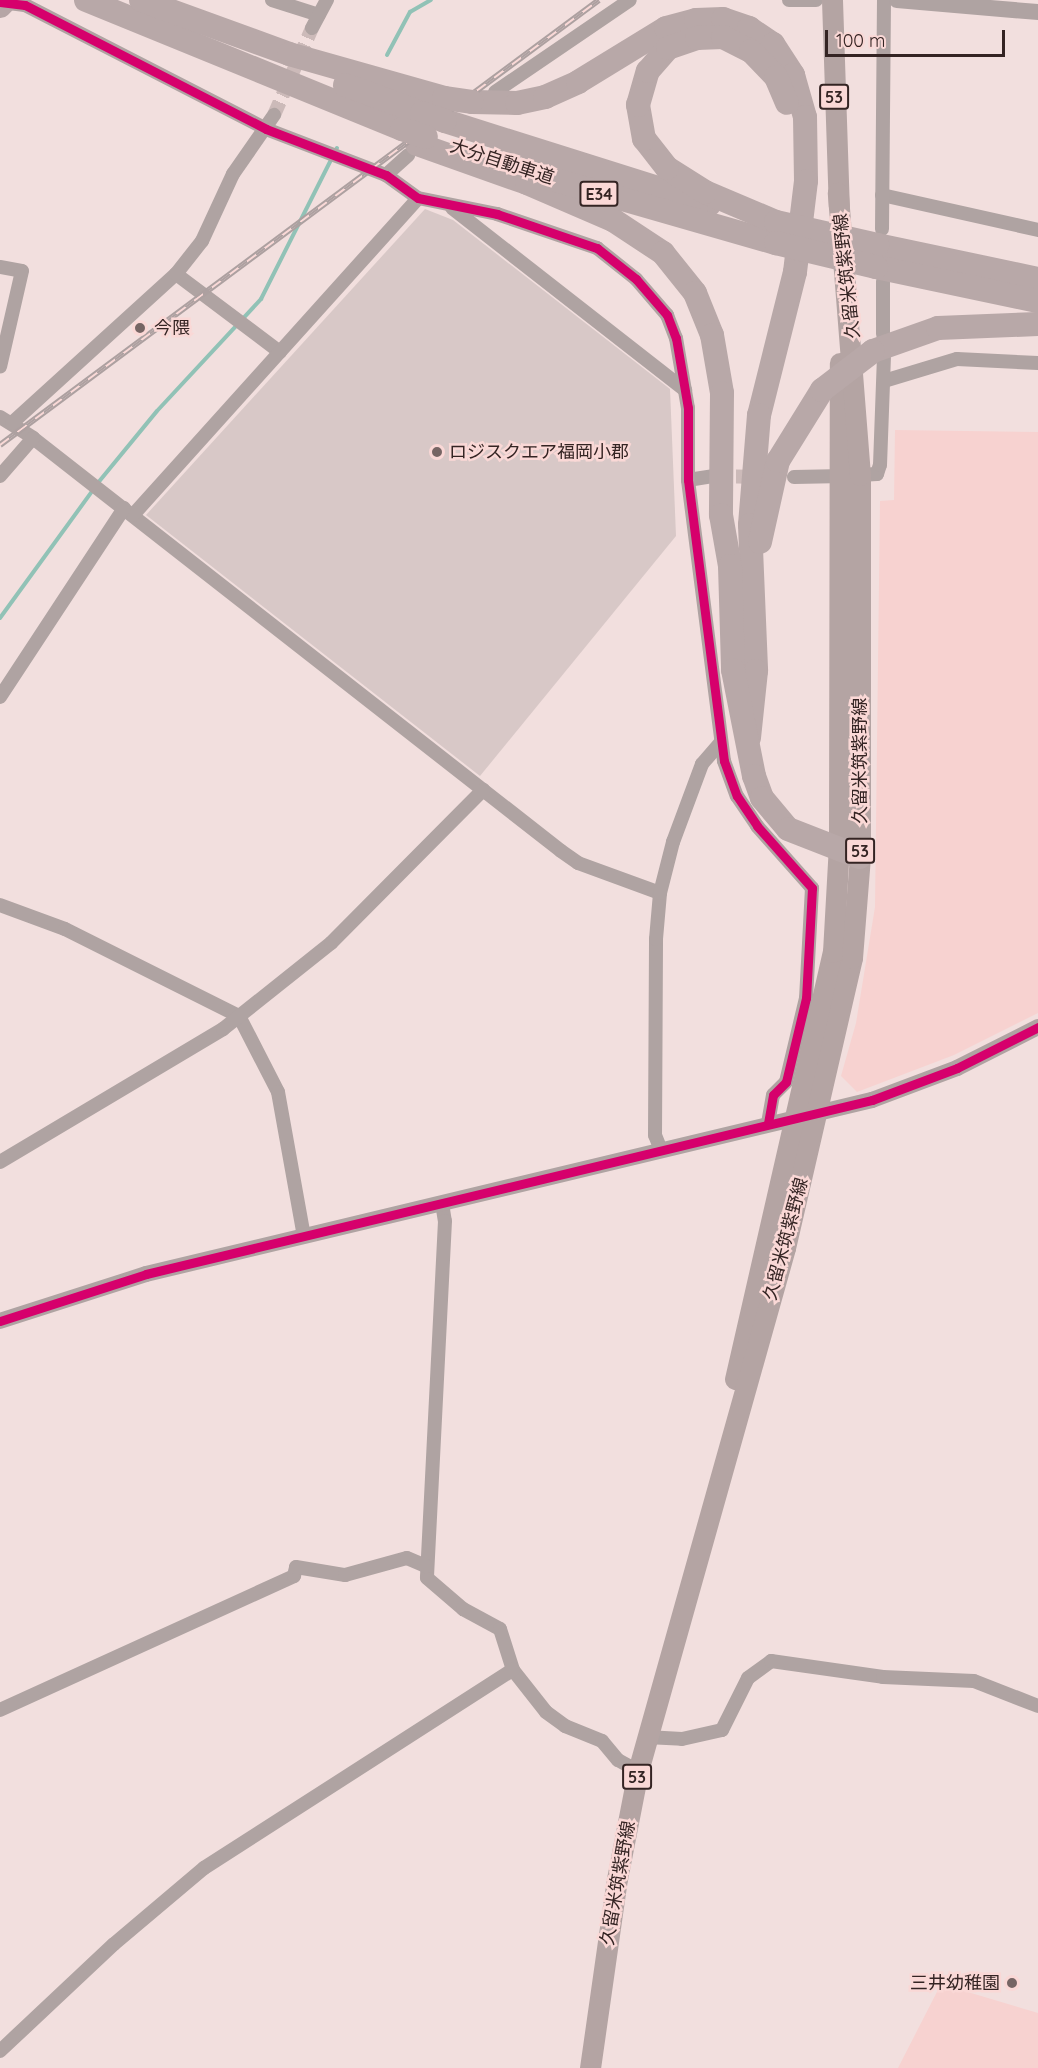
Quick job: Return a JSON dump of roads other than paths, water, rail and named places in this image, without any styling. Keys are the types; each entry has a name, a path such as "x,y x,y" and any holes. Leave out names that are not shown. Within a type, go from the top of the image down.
{"highway":[{"name":"大分自動車道","path":"86,0 411,136 602,195 879,256 1038,301"},
{"name":"大分自動車道","path":"139,0 411,136"},
{"path":"139,0 445,110 472,102 517,103 545,97 579,82 666,28 696,20 723,19 749,28 773,44 793,75 805,117 806,181 795,272 759,415 750,525 742,565"},
{"path":"776,232 667,168 644,139 638,105 648,71 668,48 697,38 723,37 750,51 776,77 789,108 795,168 784,272 751,401 742,565 733,670 758,787 778,821 795,832 839,845 860,858"},
{"name":"大分自動車道","path":"411,136 445,110 607,175 776,232"},
{"path":"411,136 613,220 663,253 695,293 712,335 722,393 721,515 742,565"},
{"name":"大分自動車道","path":"879,256 1038,279"},
{"path":"742,565 778,461 822,390 880,347 938,328 1038,324"}],"main road":[{"name":"久留米筑紫野線","path":"590,2068 617,1879 646,1737 716,1492 808,1114 852,958 860,858 852,476 838,193 832,0"},
{"name":"久留米筑紫野線","path":"808,1114 832,952 839,845 852,476"}],"street":[{"path":"272,0 316,21 327,0"},
{"path":"495,92 630,0"},
{"path":"789,0 816,0"},
{"path":"794,477 877,474 880,465 884,381 880,347 879,256 882,195 884,0"},
{"path":"897,0 1038,12"},
{"path":"3,3 25,5 266,129 325,154 386,175 418,198 550,230 597,248 619,263 667,315 685,390 688,480 720,743 737,796 769,843 812,888 806,998 786,1082 773,1095 768,1123"},
{"path":"274,115 233,174 202,240 176,274 6,420 33,438 578,863 660,893"},
{"path":"386,175 411,136"},
{"path":"882,195 1038,230"},
{"path":"0,697 128,512 280,352 418,198"},
{"path":"450,206 685,390"},
{"path":"0,267 22,271 0,367"},
{"path":"176,274 280,352"},
{"path":"884,381 957,359 1038,363"},
{"path":"0,476 33,438"},
{"path":"688,480 713,476"},
{"path":"661,1150 655,1135 660,893 702,764 720,743"},
{"path":"0,1162 239,1016 331,943 483,789"},
{"path":"0,905 65,929 239,1016 278,1092 304,1236"},
{"path":"0,1321 146,1275 808,1114 923,1082 1038,1027"},
{"path":"442,1203 446,1221 426,1566 431,1585 500,1629 513,1670 546,1712 565,1726 602,1741 618,1760 638,1771"},
{"path":"0,1710 294,1576 297,1567 345,1575 407,1558 426,1566"},
{"path":"646,1737 682,1739 722,1730 748,1678 771,1661 883,1677 974,1681 1038,1706"},
{"path":"0,2051 114,1944 204,1868 513,1670"}],"waterway":[{"path":"387,55 410,12 431,0"},
{"path":"97,484 157,411 261,299 337,148"},
{"path":"0,618 93,490"}],"tunnel":[{"path":"274,115 312,28"},
{"path":"715,476 759,477"}],"railway":[{"path":"0,445 599,0"}],"place":[{"name":"今隈","path":"140,328"},
{"name":"ロジスクエア福岡小郡","path":"437,452"},
{"name":"三井幼稚園","path":"1012,1983"}]}
